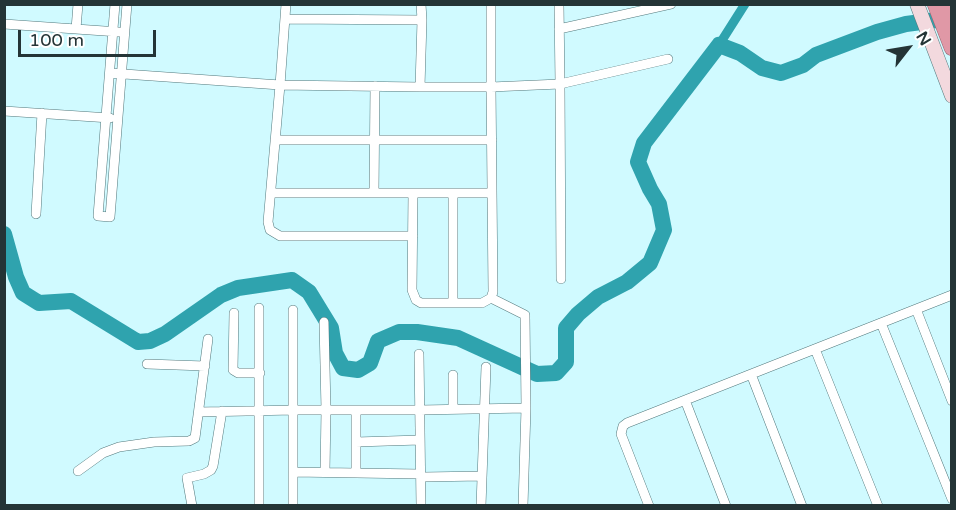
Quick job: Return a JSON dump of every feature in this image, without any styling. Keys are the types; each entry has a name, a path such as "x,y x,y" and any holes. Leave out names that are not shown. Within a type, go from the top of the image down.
{"highway":[{"path":"935,4 951,48"},
{"path":"947,4 951,17"}],"main road":[{"path":"919,10 951,96"}],"street":[{"path":"76,29 78,4"},
{"path":"115,4 99,216 110,217 127,4"},
{"path":"286,4 268,222 270,230 280,236 413,236"},
{"path":"420,87 421,4"},
{"path":"413,193 412,290 416,300 421,303 482,303 491,298 493,292 491,4"},
{"path":"559,4 561,279"},
{"path":"559,28 671,4"},
{"path":"286,20 422,20"},
{"path":"4,24 125,32"},
{"path":"110,73 280,85 491,87 560,84 668,59"},
{"path":"374,193 375,86"},
{"path":"4,111 118,119"},
{"path":"36,214 42,113"},
{"path":"275,140 492,140"},
{"path":"271,193 492,193"},
{"path":"453,193 453,303"},
{"path":"649,506 621,434 621,429 627,423 951,295"},
{"path":"491,298 525,315 524,506"},
{"path":"259,308 260,506"},
{"path":"916,309 951,401"},
{"path":"293,310 293,506"},
{"path":"234,313 233,370 238,373 260,373"},
{"path":"324,322 325,472"},
{"path":"881,323 951,499"},
{"path":"78,471 103,453 119,447 192,440 196,435 208,339"},
{"path":"815,349 878,506"},
{"path":"419,354 421,506"},
{"path":"147,364 205,366"},
{"path":"481,506 486,367"},
{"path":"751,374 802,506"},
{"path":"453,375 453,409"},
{"path":"685,400 726,506"},
{"path":"199,412 525,408"},
{"path":"356,410 356,473"},
{"path":"192,506 187,478 211,470 222,411"},
{"path":"356,442 420,440"},
{"path":"293,472 420,474 423,477 482,476"}],"waterway":[{"path":"719,45 745,4"},
{"path":"4,234 23,293 39,303 71,301 138,342 150,341 165,334 221,295 238,288 292,280 309,292 331,328 335,353 343,368 358,370 370,363 378,341 399,332 417,332 458,338 537,374 556,373 566,362 566,328 598,297 627,282 650,263 664,230 659,204 638,162 644,143 719,45 740,53 762,68 781,73 803,65 816,55 877,32 906,24 952,18"}]}
